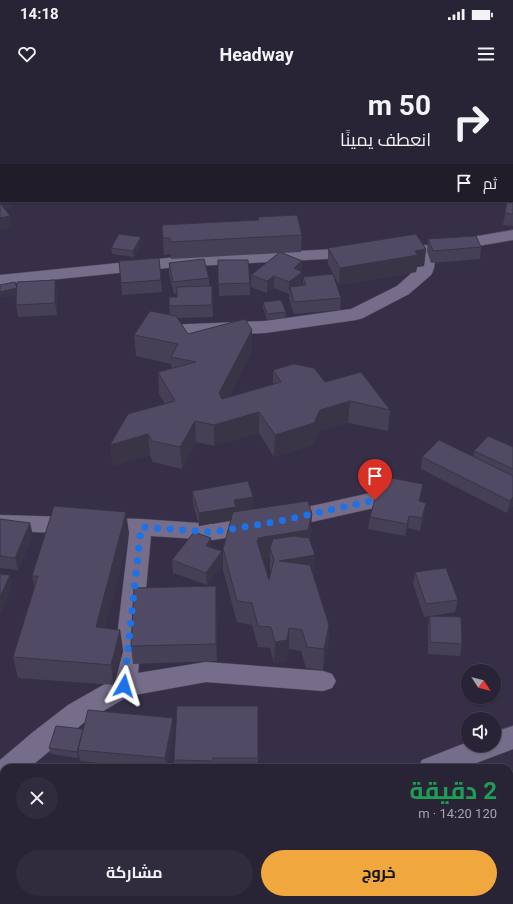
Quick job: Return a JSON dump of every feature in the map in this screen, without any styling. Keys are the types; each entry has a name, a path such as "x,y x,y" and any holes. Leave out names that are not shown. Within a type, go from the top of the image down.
{"street":[{"path":"167,331 265,327 356,314 403,290 425,271 417,250 513,235"},
{"path":"0,280 177,262 377,252"},
{"path":"0,523 141,527 213,532 280,521 375,500"},
{"path":"124,686 141,527"},
{"path":"15,764 42,740 78,713 124,686 206,672 323,681"},
{"path":"501,742 513,737"},
{"path":"443,764 474,752"}],"building":[{"path":"507,202 513,202 513,214 505,213"},
{"path":"1,204 10,216 0,218"},
{"path":"297,215 302,235 170,242 170,238 163,238 162,225 259,220 258,217"},
{"path":"119,234 141,237 133,251 111,248"},
{"path":"416,234 426,249 415,251 418,255 340,268 328,248"},
{"path":"476,236 481,247 433,251 428,239"},
{"path":"280,252 302,261 294,268 302,272 289,282 274,276 267,281 251,275"},
{"path":"159,258 161,280 121,283 119,261"},
{"path":"204,259 209,278 173,282 169,263"},
{"path":"218,260 248,260 250,283 218,284"},
{"path":"333,274 341,298 294,302 290,287 306,285 303,277"},
{"path":"55,280 55,303 16,305 17,282"},
{"path":"15,282 17,288 0,292 0,285"},
{"path":"212,286 212,305 169,306 169,297 177,297 177,287"},
{"path":"281,300 286,312 267,314 263,302"},
{"path":"150,311 176,316 188,334 245,319 252,330 219,393 222,399 281,382 273,370 294,364 314,368 325,382 361,372 390,410 350,401 320,410 314,423 275,435 259,412 214,425 195,421 180,447 152,441 148,434 110,445 128,414 175,401 158,372 196,362 171,357 178,344 134,335"},
{"path":"488,436 513,447 513,469 474,451"},
{"path":"439,440 513,476 513,497 510,501 422,457"},
{"path":"381,476 423,484 419,501 426,503 422,518 409,516 407,524 370,517"},
{"path":"248,481 253,497 234,500 236,507 199,513 192,491"},
{"path":"308,501 312,514 308,530 258,538 257,541 269,580 274,560 270,548 273,539 294,536 309,538 315,555 279,561 310,565 329,625 324,649 307,647 302,630 289,628 287,640 275,642 271,627 258,626 252,603 237,601 223,549 233,512"},
{"path":"54,506 126,512 96,627 120,630 111,665 13,657 38,576 32,576"},
{"path":"0,519 30,523 15,558 0,556"},
{"path":"194,532 211,538 206,546 222,551 206,573 172,560"},
{"path":"446,568 458,600 426,604 415,572"},
{"path":"0,574 10,575 0,597"},
{"path":"216,586 216,644 131,646 134,588"},
{"path":"430,616 461,617 462,644 430,642"},
{"path":"177,706 258,706 258,758 213,758 212,761 174,760"},
{"path":"88,710 173,718 165,758 78,750"},
{"path":"56,726 83,729 77,752 49,748"}],"route":[{"path":"124,686 141,527 213,532 280,521 375,500"}]}
